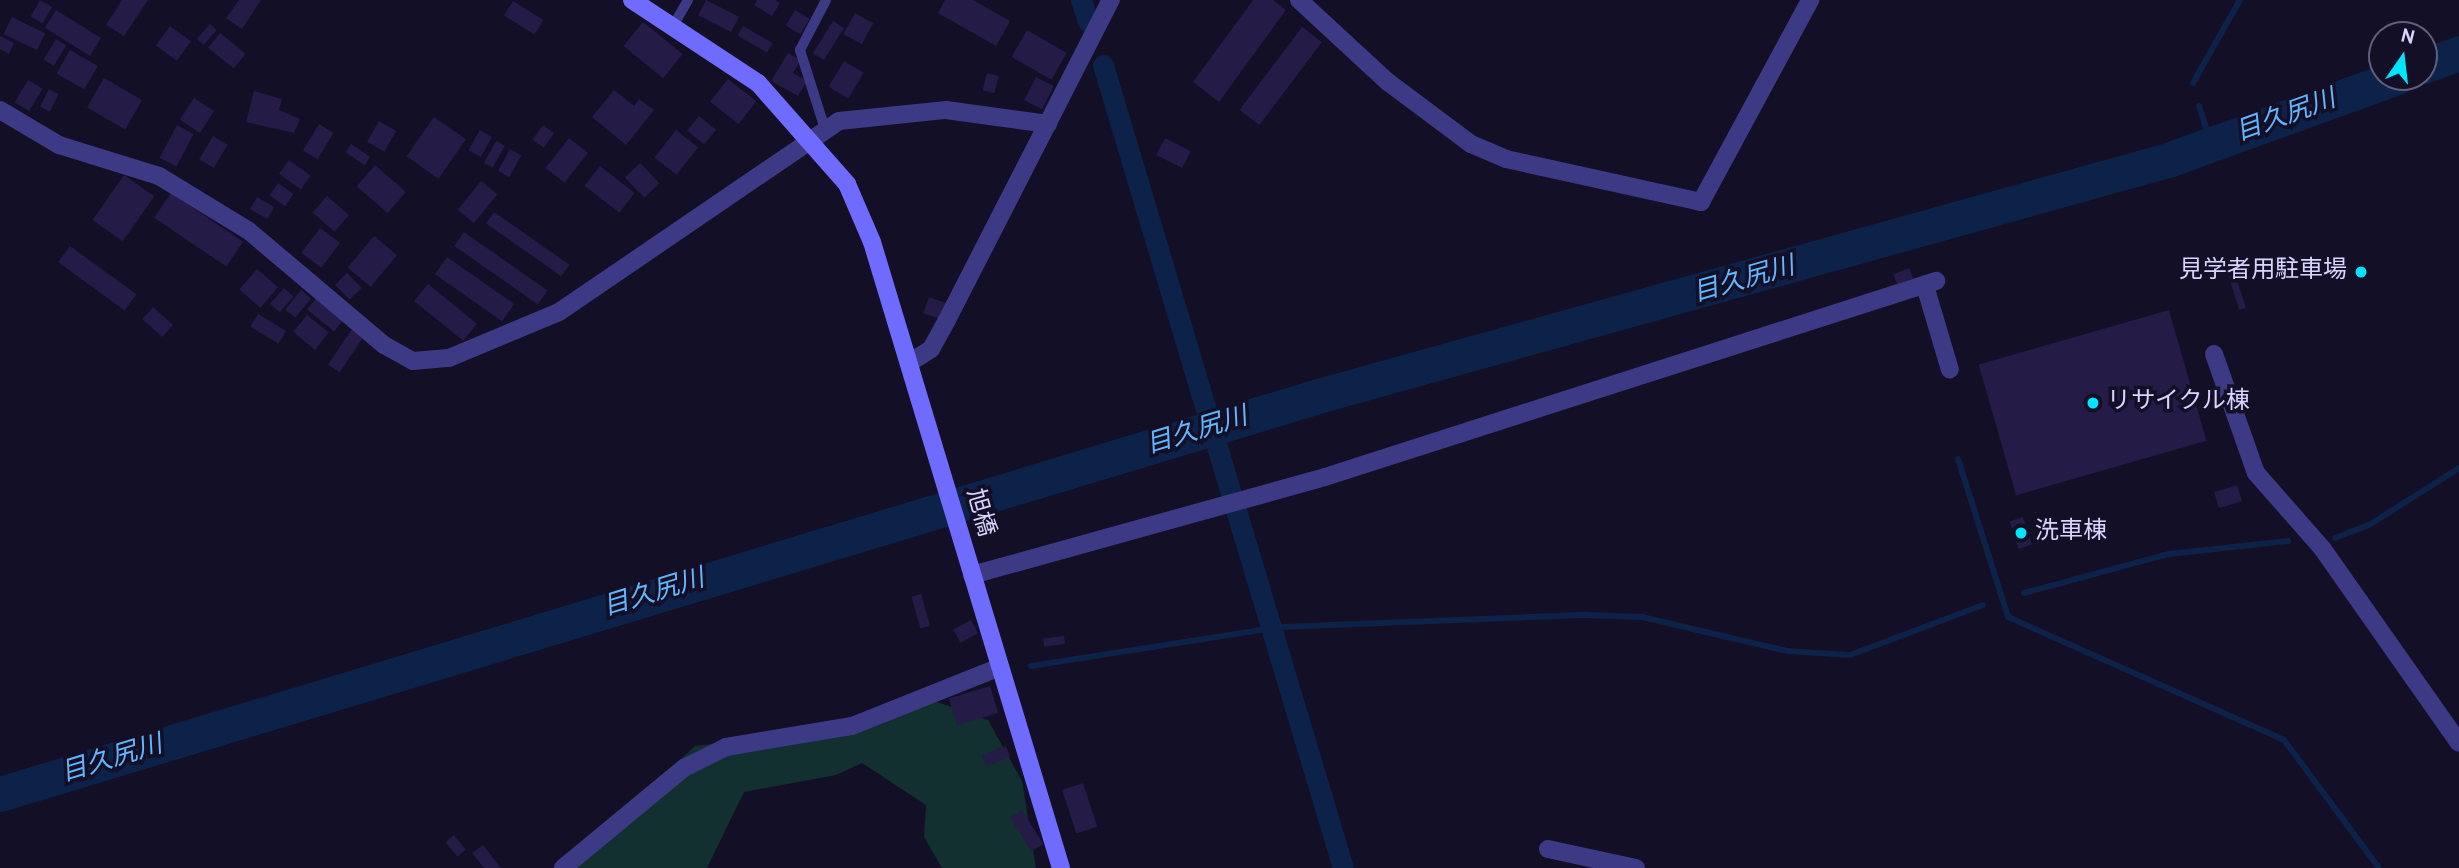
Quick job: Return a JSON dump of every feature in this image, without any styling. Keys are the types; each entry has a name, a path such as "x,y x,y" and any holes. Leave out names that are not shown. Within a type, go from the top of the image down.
{"street":[{"name":"旭橋","path":"632,0 758,83 818,133 847,184 909,363 1061,868"},
{"path":"909,363 931,349 1111,0"},
{"path":"1299,0 1388,82 1471,144 1506,159 1702,202 1810,0"},
{"path":"0,110 59,145 159,176 249,231 384,345 414,361 449,358 559,312 818,133 874,115 946,110 1048,124"},
{"path":"970,571 1136,532 1325,477 1568,395 1931,285 1950,370"},
{"path":"2214,354 2256,473 2322,548 2459,743"},
{"path":"564,868 684,768 726,747 852,726 1000,667"},
{"path":"1548,849 1636,868"}],"lane":[{"path":"673,26 688,0"},
{"path":"818,133 800,50 826,0"}],"green space":[{"path":"937,702 988,720 1022,781 1036,868 942,868 924,837 926,805 862,763 836,775 744,792 707,868 561,868 695,746 816,731"}],"building":[{"path":"40,0 52,7 43,23 30,16"},
{"path":"122,0 148,0 124,36 106,25"},
{"path":"239,0 261,0 242,29 226,18"},
{"path":"706,0 739,17 731,32 698,15"},
{"path":"757,0 775,0 780,3 772,16 754,5"},
{"path":"945,0 973,0 1010,21 996,46 938,13"},
{"path":"1253,0 1273,0 1286,10 1219,102 1193,82"},
{"path":"513,1 544,20 535,34 504,15"},
{"path":"56,10 101,38 90,56 45,28"},
{"path":"795,10 810,19 800,34 786,25"},
{"path":"855,13 873,23 862,44 843,34"},
{"path":"12,17 45,33 37,50 4,34"},
{"path":"833,21 844,28 824,60 813,53"},
{"path":"643,22 683,54 663,78 623,46"},
{"path":"210,24 217,30 204,45 197,39"},
{"path":"170,26 191,41 177,61 156,45"},
{"path":"743,26 772,43 767,53 738,36"},
{"path":"1302,27 1322,42 1259,125 1239,110"},
{"path":"1027,30 1067,53 1051,80 1012,57"},
{"path":"220,33 246,54 234,69 208,48"},
{"path":"0,36 14,43 9,54 0,49"},
{"path":"56,39 66,45 54,66 44,60"},
{"path":"70,50 98,66 84,89 56,73"},
{"path":"788,53 801,60 793,73 807,81 798,96 771,81"},
{"path":"844,61 864,73 848,99 829,87"},
{"path":"987,73 999,76 994,93 983,90"},
{"path":"1036,77 1054,86 1042,109 1024,100"},
{"path":"104,78 142,100 125,129 87,107"},
{"path":"728,79 756,101 739,124 710,102"},
{"path":"28,80 43,89 29,111 15,102"},
{"path":"49,89 59,94 50,112 40,107"},
{"path":"614,90 634,106 639,99 654,110 626,145 592,117"},
{"path":"254,91 282,99 279,110 300,119 294,133 246,122"},
{"path":"194,98 214,111 200,133 180,120"},
{"path":"699,116 716,130 704,145 687,131"},
{"path":"434,117 466,139 438,179 406,156"},
{"path":"379,121 396,131 384,152 367,142"},
{"path":"319,124 334,133 318,159 303,151"},
{"path":"177,125 194,134 176,167 160,158"},
{"path":"543,125 554,133 544,148 532,140"},
{"path":"480,130 492,137 481,157 468,150"},
{"path":"676,130 698,147 677,175 654,158"},
{"path":"213,136 228,145 214,168 199,159"},
{"path":"569,138 588,153 565,183 546,168"},
{"path":"1165,138 1191,151 1182,168 1156,155"},
{"path":"496,141 505,146 493,168 484,163"},
{"path":"351,144 370,157 364,165 345,152"},
{"path":"510,149 521,155 509,177 498,171"},
{"path":"289,160 311,176 301,190 279,174"},
{"path":"640,163 659,183 644,198 625,178"},
{"path":"375,165 406,192 388,213 357,186"},
{"path":"600,166 635,193 619,213 585,186"},
{"path":"124,175 154,196 123,241 92,220"},
{"path":"481,181 497,194 474,223 458,210"},
{"path":"278,183 294,194 285,206 269,195"},
{"path":"171,193 243,242 226,267 154,218"},
{"path":"327,196 349,215 334,232 313,213"},
{"path":"257,197 274,207 267,219 250,209"},
{"path":"494,212 569,265 561,276 486,223"},
{"path":"320,228 340,243 321,268 301,253"},
{"path":"464,232 548,291 538,304 454,246"},
{"path":"374,236 397,255 371,287 348,267"},
{"path":"70,246 136,294 125,310 58,262"},
{"path":"447,257 514,304 502,321 435,274"},
{"path":"1909,268 1913,278 1897,285 1893,274"},
{"path":"2233,268 2246,308 2239,310 2226,270"},
{"path":"257,269 278,287 260,308 239,289"},
{"path":"347,273 362,288 350,300 335,285"},
{"path":"428,284 477,324 463,341 414,301"},
{"path":"284,288 294,297 280,312 270,304"},
{"path":"301,290 311,298 295,318 285,309"},
{"path":"317,297 344,319 334,331 307,309"},
{"path":"929,297 948,304 942,320 923,313"},
{"path":"153,307 173,325 162,337 142,319"},
{"name":"リサイクル棟","path":"2169,310 2206,441 2016,495 1979,365"},
{"path":"258,314 286,331 279,344 250,327"},
{"path":"307,315 329,333 315,350 293,332"},
{"path":"352,329 364,337 340,372 328,365"},
{"path":"2237,485 2242,501 2219,508 2214,492"},
{"name":"洗車棟","path":"2023,517 2032,545 2019,549 2010,521"},
{"path":"2085,521 2087,530 2053,538 2051,529"},
{"path":"921,594 930,626 920,628 911,597"},
{"path":"971,620 978,633 960,643 953,629"},
{"path":"1064,636 1065,644 1044,646 1043,639"},
{"path":"990,686 998,713 957,725 949,699"},
{"path":"1006,746 1010,757 986,766 982,755"},
{"path":"1083,783 1097,827 1076,834 1062,790"},
{"path":"1022,810 1043,844 1031,851 1010,817"},
{"path":"454,835 466,850 457,857 445,842"},
{"path":"483,845 501,868 484,868 472,853"}],"waterway":[{"path":"1081,0 1088,22"},
{"path":"2193,83 2240,0"},
{"name":"目久尻川","path":"2438,61 2459,53"},
{"path":"1103,65 1343,868"},
{"name":"目久尻川","path":"0,794 1318,396 2168,160 2368,88"},
{"path":"2199,106 2211,144"},
{"path":"1958,459 2008,617 2284,740 2379,868"},
{"path":"2335,538 2369,525 2459,468"},
{"path":"2024,593 2169,554 2288,541"},
{"path":"1031,666 1281,627 1586,615 1642,617 1787,651 1850,655 1983,605"}],"place":[{"name":"見学者用駐車場","path":"2361,272"},
{"name":"リサイクル棟","path":"2093,403"},
{"name":"洗車棟","path":"2021,533"}]}
